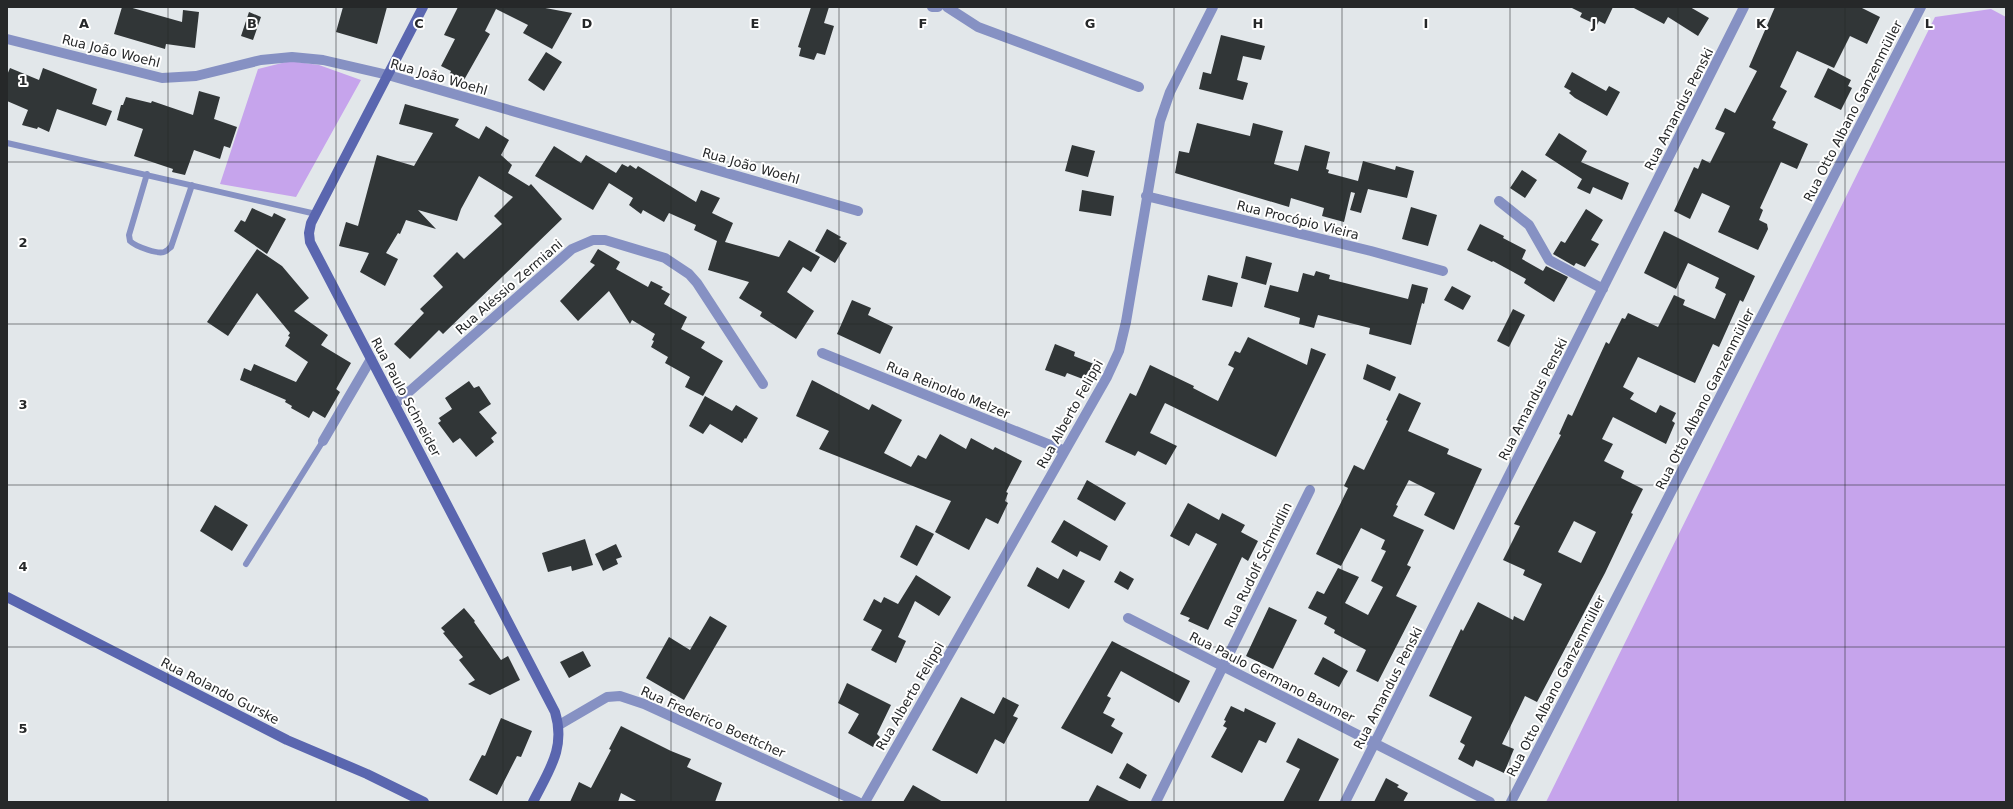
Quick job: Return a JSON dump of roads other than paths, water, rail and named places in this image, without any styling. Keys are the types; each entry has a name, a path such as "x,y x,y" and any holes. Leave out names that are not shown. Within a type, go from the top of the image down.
{"street":[{"name":"Rua Paulo Schneider","path":"423,7 316,214 309,233 310,242 555,712 559,725 557,754 533,802"},
{"path":"947,7 978,27 1139,87"},
{"name":"Rua Alberto Felippi","path":"865,802 1107,377 1119,351 1126,322 1146,196 1160,121 1170,92 1213,7"},
{"name":"Rua Amandus Penski","path":"1345,802 1744,7"},
{"name":"Rua Otto Albano Ganzenmüller","path":"1511,802 1921,7"},
{"name":"Rua João Woehl","path":"7,39 162,78 196,76 261,60 292,57 323,60 388,75 858,211"},
{"name":"Rua Procópio Vieira","path":"1146,196 1371,251 1443,271"},
{"path":"1499,201 1529,225 1549,260 1603,289"},
{"name":"Rua Aléssio Zermiani","path":"395,404 572,249 593,240 605,240 665,258 689,274 697,283 763,384"},
{"name":"Rua Reinoldo Melzer","path":"822,353 1065,451"},
{"path":"323,441 371,359"},
{"name":"Rua Rudolf Schmidlin","path":"1156,802 1310,490"},
{"name":"Rua Rolando Gurske","path":"7,597 287,740 367,774 424,802"},
{"name":"Rua Paulo Germano Baumer","path":"1128,618 1490,802"},
{"name":"Rua Frederico Boettcher","path":"559,725 607,697 620,696 644,704 858,802"}],"lane":[{"path":"7,143 316,214"},
{"path":"147,174 129,235 130,241 133,244 160,253 166,252 171,246 192,185"},
{"path":"246,564 323,441"}]}
